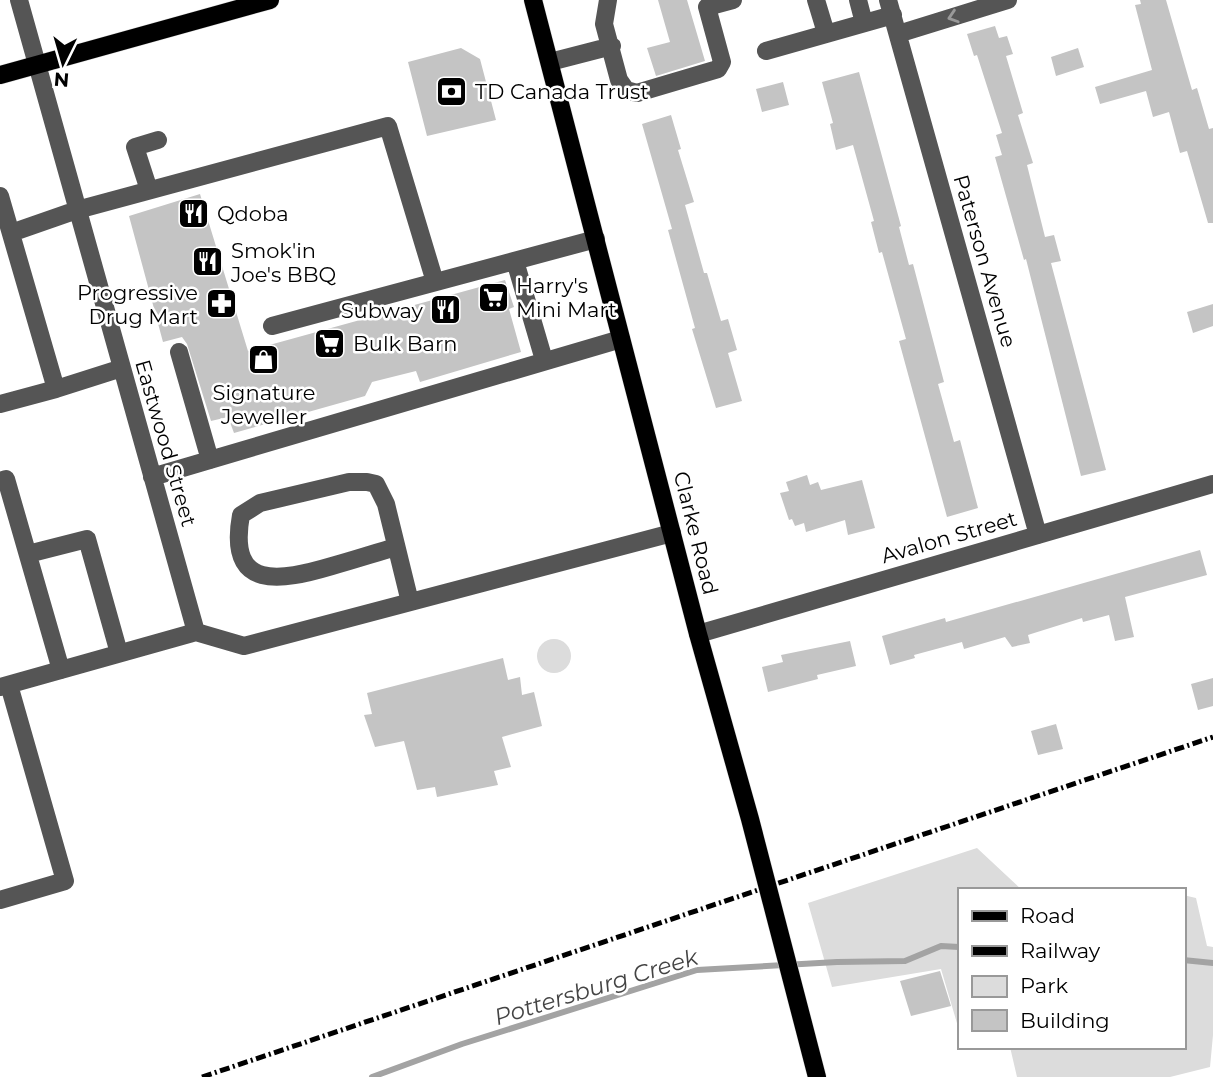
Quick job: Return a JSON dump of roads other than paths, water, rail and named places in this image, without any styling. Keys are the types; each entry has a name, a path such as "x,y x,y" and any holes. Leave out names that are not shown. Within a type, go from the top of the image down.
{"main road":[{"path":"0,75 270,0"},
{"name":"Clarke Road","path":"533,0 698,634 817,1077"}],"street":[{"name":"Eastwood Street","path":"19,0 35,65 196,632"},
{"path":"608,0 604,24 619,80 626,90 637,93 718,69 722,62 707,7 733,0"},
{"path":"816,0 826,33"},
{"path":"858,0 864,23"},
{"path":"898,34 1008,0"},
{"path":"766,51 864,23 890,8"},
{"name":"Paterson Avenue","path":"890,8 1038,535"},
{"path":"550,62 612,46"},
{"path":"11,233 77,210 388,126 435,282"},
{"path":"149,190 135,147 158,140"},
{"path":"0,196 55,389"},
{"path":"272,326 596,239"},
{"path":"515,261 544,360"},
{"path":"152,477 621,339"},
{"path":"179,352 210,460"},
{"path":"0,404 122,368"},
{"path":"0,481 6,479 61,670"},
{"path":"396,547 290,577 267,577 250,570 241,554 238,534 241,515 260,503 349,482 376,484 382,492 396,547 410,602"},
{"name":"Avalon Street","path":"698,634 1213,484"},
{"path":"0,900 65,881 4,686 196,632 244,646 672,533"},
{"path":"28,554 87,538 119,653"}],"waterway":[{"name":"Pottersburg Creek","path":"372,1077 462,1044 697,970 905,961 941,946 958,947"},
{"name":"Pottersburg Creek","path":"1185,960 1213,963"}],"railway":[{"path":"202,1077 1213,737"}],"place":[{"name":"TD Canada Trust","path":"452,91"},
{"name":"Qdoba","path":"194,213"},
{"name":"Smok'in Joe's BBQ","path":"208,262"},
{"name":"Harry's Mini Mart","path":"493,297"},
{"name":"Progressive Drug Mart","path":"221,304"},
{"name":"Subway","path":"446,310"},
{"name":"Bulk Barn","path":"330,343"},
{"name":"Signature Jeweller","path":"264,360"}]}
